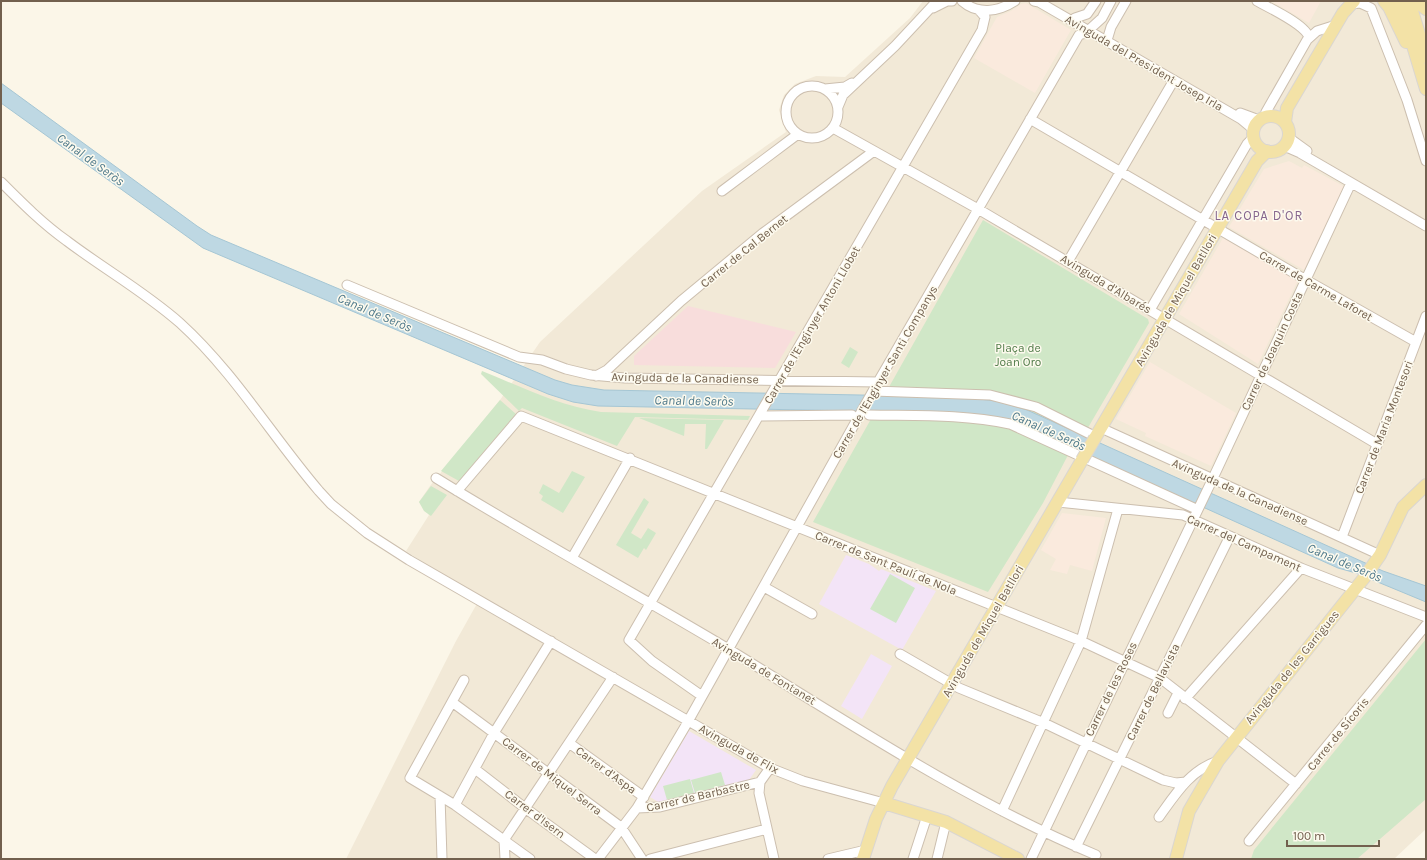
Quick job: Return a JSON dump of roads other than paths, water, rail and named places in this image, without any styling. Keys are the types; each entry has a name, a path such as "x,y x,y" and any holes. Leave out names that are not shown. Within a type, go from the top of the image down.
{"main road":[{"path":"1384,1 1393,15 1421,73"},
{"path":"1398,1 1405,19 1426,89"},
{"path":"1409,1 1426,57"},
{"name":"Avinguda de Miquel Batllori","path":"1265,124 1287,108 1350,4"},
{"path":"1265,124 1288,130 1286,142 1275,152 1263,150 1265,124"},
{"name":"Avinguda de Miquel Batllori","path":"865,854 876,819 908,758 1263,150"},
{"name":"Avinguda de les Garrigues","path":"1176,859 1189,811 1218,761 1364,578 1377,559 1403,507 1426,485"},
{"name":"Avinguda de Flix","path":"884,802 946,822 1018,859"}],"street":[{"path":"855,82 845,87 825,89 808,86 796,92 788,103 786,111 792,128 798,134 806,137 815,138 828,133 833,128 837,120 838,107 843,95 855,82 895,46 934,5 952,1"},
{"path":"962,1 979,10 992,11 1005,8 1015,1"},
{"name":"Avinguda del President Josep Irla","path":"1034,1 1090,30 1241,119 1265,124"},
{"name":"Avinguda del President Josep Irla","path":"1048,1 1075,18 1090,30 1108,37 1246,116 1265,124"},
{"path":"1075,18 1087,14 1096,1"},
{"name":"Carrer de l'Enginyer Santi Companys","path":"597,859 637,808 689,721 878,382 1079,35 1090,30 1102,18 1111,1"},
{"path":"1108,37 1111,27 1126,1"},
{"path":"1257,1 1300,26 1307,32 1309,38"},
{"path":"1350,4 1360,3 1371,8 1407,100 1426,161"},
{"name":"Carrer de l'Enginyer Antoni Llobet","path":"702,696 652,661 630,640 713,494 781,381 982,30 985,17 979,10"},
{"path":"1300,26 1317,31 1336,25"},
{"name":"Avinguda de Miquel Batllori","path":"1150,310 1246,144 1265,124 1266,112 1309,38 1317,31"},
{"path":"1070,258 1174,80"},
{"path":"825,89 832,94 838,107"},
{"name":"Carrer de Carme Laforet","path":"1030,118 1306,280 1416,342"},
{"name":"Avinguda d'Albarés","path":"833,128 978,209 1377,444"},
{"path":"722,191 798,134"},
{"path":"1286,142 1351,183 1426,226"},
{"path":"1286,142 1299,147 1426,220"},
{"name":"Carrer de Cal Bernet","path":"596,376 607,370 681,301 763,233 874,151"},
{"name":"Avinguda de Flix","path":"1,182 61,237 161,307 191,334 214,358 305,475 331,504 367,533 499,612 770,768 803,780 884,802"},
{"name":"Carrer de Joaquin Costa","path":"1192,519 1212,480 1351,183"},
{"name":"Avinguda de la Canadiense","path":"347,285 519,357 542,360 576,372 596,376 630,378 878,382"},
{"name":"Carrer de Maria Montesori","path":"1342,538 1426,316"},
{"path":"619,359 618,364 620,373 630,378"},
{"name":"Avinguda de la Canadiense","path":"873,391 990,395 1036,407 1097,434 1212,480 1342,538 1377,559"},
{"path":"760,416 860,415 955,416 982,418 1010,424 1197,507"},
{"name":"Carrer de Sant Paulí de Nola","path":"457,491 521,416 630,458 713,494 1081,641 1160,678 1181,696 1296,784"},
{"path":"572,558 630,458"},
{"name":"Avinguda de Fontanet","path":"436,478 729,650 908,758 1002,811 1076,847 1096,855"},
{"name":"Carrer del Campament","path":"1058,502 1180,515 1301,568 1426,617"},
{"path":"1002,811 1081,641 1118,509"},
{"name":"Carrer de les Roses","path":"1031,859 1192,519"},
{"name":"Carrer de Bellavista","path":"1076,847 1230,536"},
{"path":"1168,714 1181,696 1301,568"},
{"path":"764,587 812,614"},
{"name":"Carrer de Sícoris","path":"1249,842 1426,625"},
{"path":"455,805 494,733 551,641"},
{"path":"900,654 952,684 1044,723 1167,781 1186,782"},
{"path":"505,859 504,840 613,677"},
{"path":"464,680 410,778 455,805 530,859"},
{"name":"Carrer de Miquel Serra","path":"452,702 621,827 642,859"},
{"name":"Carrer d'Aspa","path":"569,743 644,797"},
{"path":"1159,817 1186,782 1203,767 1218,761"},
{"path":"770,768 760,782 759,793 774,859"},
{"name":"Carrer d'Isern","path":"475,769 525,808 597,859"},
{"name":"Carrer de Barbastre","path":"637,808 660,807 760,782"},
{"path":"440,796 442,859"},
{"path":"913,859 927,816"},
{"path":"937,859 946,822"},
{"path":"650,859 766,829"},
{"path":"828,859 865,854"}],"water":[{"name":"Canal de Seròs","path":"1,83 211,235 555,380 572,385 604,390 962,397 996,401 1027,410 1383,571 1426,586 1426,602 1356,573 1338,568 1021,425 999,419 960,413 598,406 573,402 548,394 203,248 1,103"}],"district":[{"name":"LA COPA D'OR","path":"1259,215"}],"park label":[{"name":"Plaça de Joan Oro","path":"1018,355"}]}
